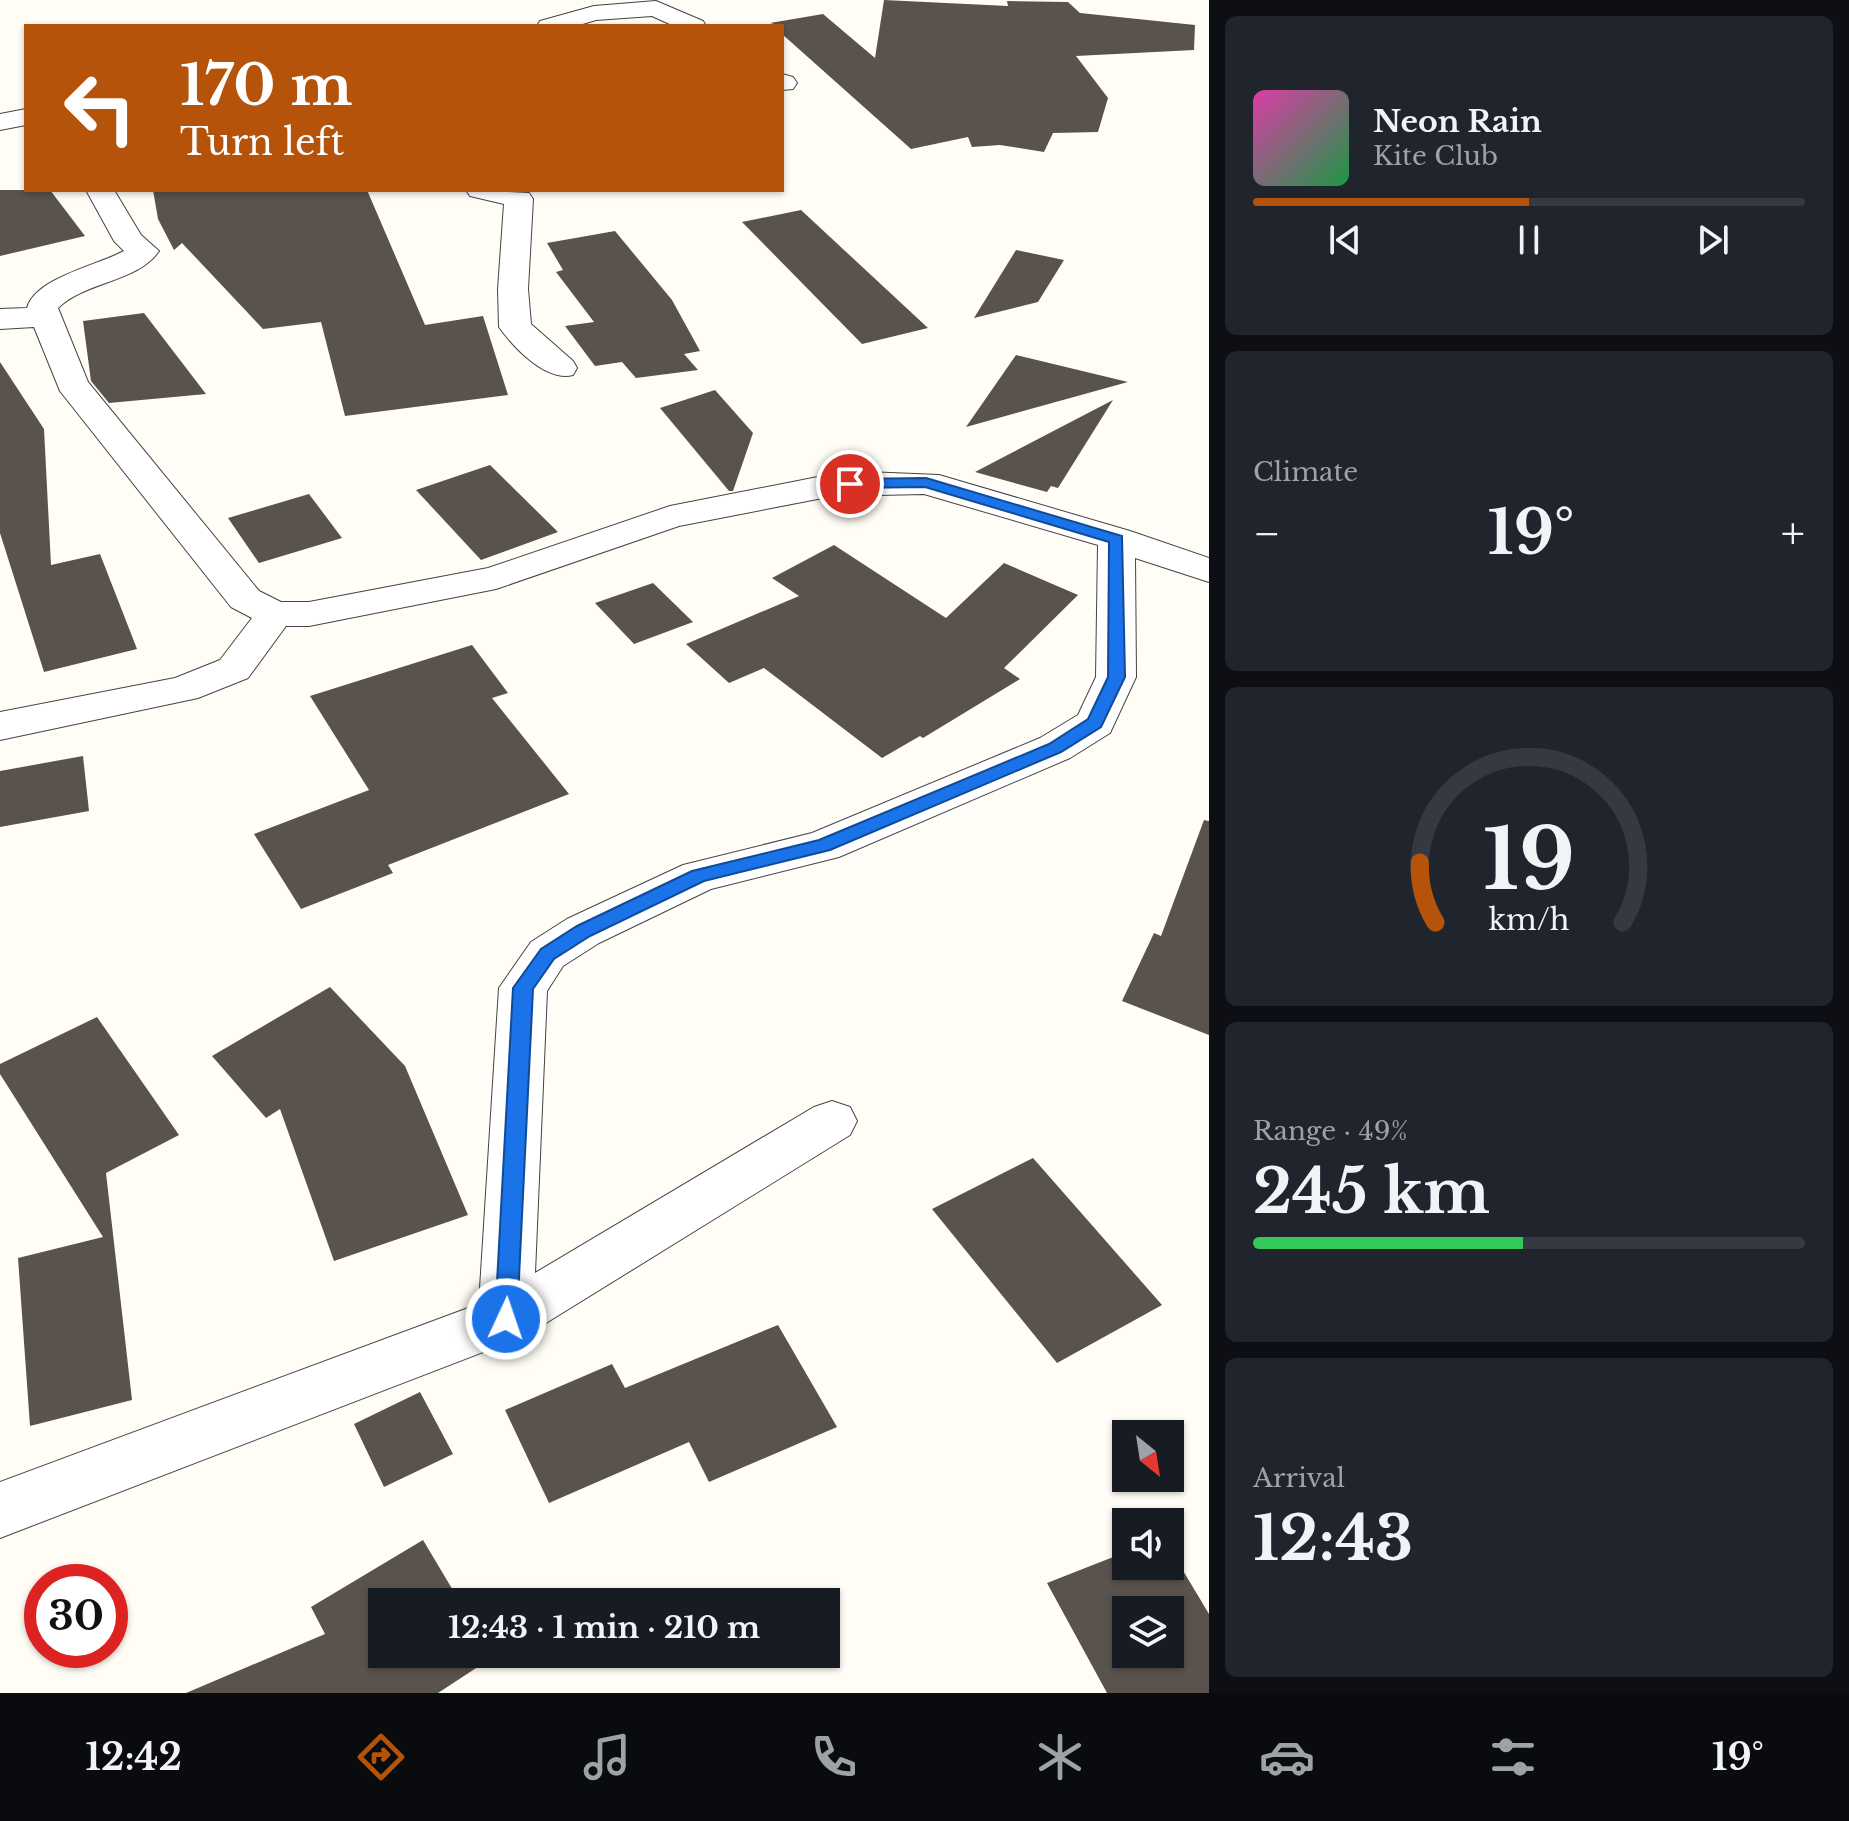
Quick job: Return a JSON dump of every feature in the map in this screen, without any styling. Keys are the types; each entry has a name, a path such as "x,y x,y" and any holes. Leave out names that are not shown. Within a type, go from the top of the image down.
{"street":[{"path":"556,24 594,13 656,8 690,24"},
{"path":"0,122 24,117"},
{"path":"101,192 129,241 144,251 130,261 53,293 42,306 72,384 245,599 274,614 309,614 496,578 670,517 833,485 926,483 1117,539 1209,571"},
{"path":"489,192 519,199 513,289 515,327 561,368"},
{"path":"0,319 45,317"},
{"path":"506,1319 523,988 547,954 583,931 699,876 823,846 1055,748 1095,723 1116,677 1117,539"},
{"path":"0,726 184,689 234,669 256,644 274,614"},
{"path":"0,1510 506,1319 832,1121"}],"building":[{"path":"884,0 1008,6 1007,1 1068,2 1080,13 1195,25 1194,50 1076,56 1108,98 1098,132 1053,133 1044,152 1000,145 972,147 968,137 911,149 784,36 784,24 770,23 823,14 875,58"},
{"path":"0,190 52,192 85,236 0,256"},
{"path":"153,192 368,192 425,325 483,316 508,395 345,416 321,322 263,329 182,243 174,250 158,219"},
{"path":"801,210 928,328 862,344 742,222"},
{"path":"615,231 672,300 700,351 684,354 698,370 636,378 622,362 595,366 565,326 594,322 556,272 563,270 547,243"},
{"path":"1016,250 1064,260 1038,302 974,318"},
{"path":"144,313 206,394 109,403 91,381 83,321"},
{"path":"1016,355 1128,382 966,427"},
{"path":"0,362 44,429 51,565 100,554 137,649 44,672 0,533"},
{"path":"715,390 753,433 733,491 729,491 660,408"},
{"path":"1113,400 1058,488 1051,486 1047,492 975,472"},
{"path":"490,465 558,532 481,560 416,490"},
{"path":"309,494 342,538 259,563 228,518"},
{"path":"834,545 946,618 1004,563 1078,595 1004,668 1020,679 923,738 920,736 882,758 764,668 729,683 686,644 799,596 772,578"},
{"path":"653,583 693,622 634,644 595,603"},
{"path":"472,645 508,693 492,698 569,794 388,865 393,873 301,909 254,834 369,790 310,696"},
{"path":"83,756 89,811 0,827 0,771"},
{"path":"1204,820 1209,821 1209,1035 1122,1001 1154,933 1161,936"},
{"path":"330,987 405,1066 468,1215 334,1261 280,1109 266,1118 212,1056"},
{"path":"97,1017 179,1135 106,1173 132,1400 30,1426 18,1258 103,1237 0,1074 0,1064"},
{"path":"1033,1158 1162,1305 1057,1363 932,1209"},
{"path":"778,1325 837,1427 709,1482 689,1442 549,1503 505,1410 612,1364 625,1388"},
{"path":"420,1392 453,1454 384,1487 354,1424"},
{"path":"423,1540 452,1588 368,1588 368,1668 476,1668 438,1693 186,1693 325,1634 311,1607"},
{"path":"1112,1557 1112,1580 1184,1580 1184,1572 1209,1614 1209,1693 1107,1693 1047,1583"}],"route":[{"path":"506,1319 523,988 547,954 583,931 699,876 823,846 1055,748 1095,723 1116,677 1117,539 926,483 850,484"}]}
